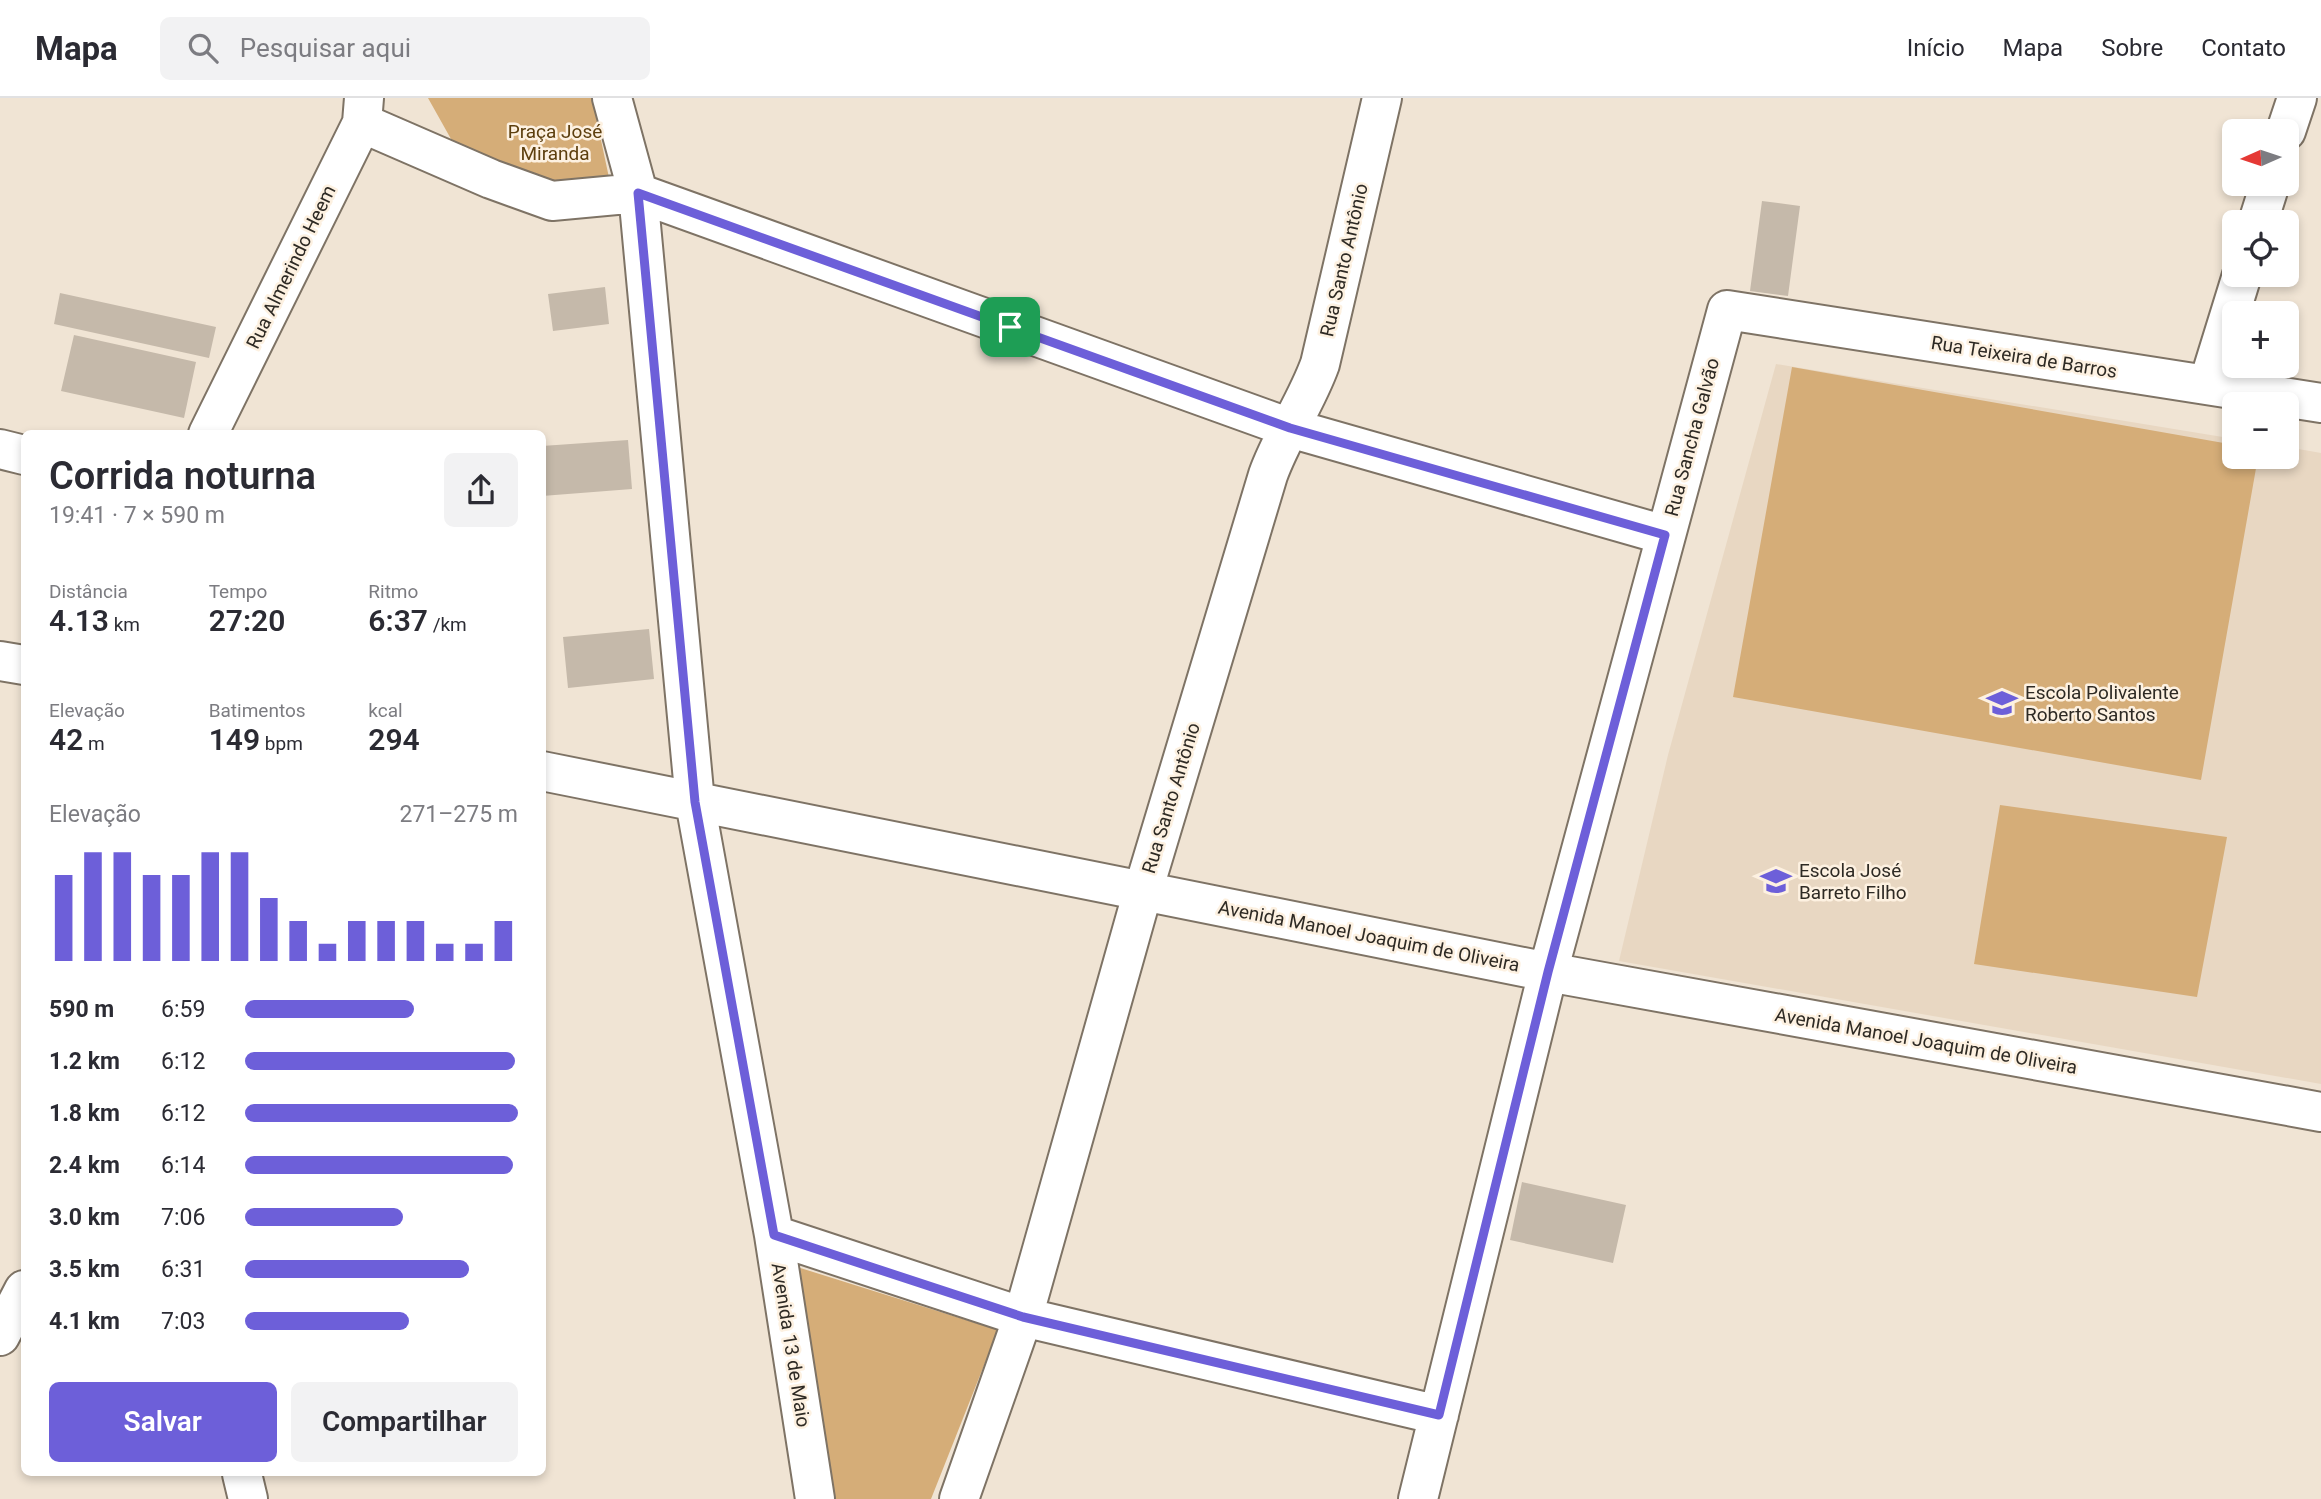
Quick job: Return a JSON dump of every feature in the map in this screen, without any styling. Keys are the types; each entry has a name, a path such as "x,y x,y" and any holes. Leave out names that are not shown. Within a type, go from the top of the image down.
{"street":[{"path":"612,98 638,193"},
{"name":"Rua Santo Antônio","path":"959,1499 1023,1317 1143,891 1268,475 1278,450 1309,393 1320,364 1382,98"},
{"path":"2290,119 2297,98"},
{"path":"363,110 491,179 552,201 638,193 1290,428 1665,535"},
{"name":"Rua Almerindo Heem","path":"210,430 363,110"},
{"name":"Avenida 13 de Maio","path":"638,193 695,802 774,1235 815,1499"},
{"path":"2208,385 2238,287"},
{"name":"Rua Teixeira de Barros","path":"1727,310 2321,403"},
{"name":"Rua Sancha Galvão","path":"1418,1499 1548,972 1727,310"},
{"path":"0,449 21,455"},
{"path":"0,661 21,664"},
{"name":"Avenida Manoel Joaquim de Oliveira","path":"546,772 1548,972 2321,1112"},
{"path":"774,1235 1023,1317 1439,1415"},
{"path":"0,1336 21,1296"},
{"path":"242,1476 248,1499"}],"shaded area":[{"name":"Escola Polivalente Roberto Santos","path":"1776,364 2222,437 2222,469 2299,469 2299,449 2321,453 2321,1084 1619,961 1668,755"}],"green space":[{"name":"Praça José Miranda","path":"428,98 592,98 611,187 562,188 509,176 451,139"},
{"path":"1792,367 2222,443 2222,469 2256,469 2201,780 1733,697"},
{"path":"2000,805 2227,837 2197,997 1974,964"},
{"path":"794,1266 998,1330 931,1499 831,1499"}],"building":[{"path":"1762,201 1800,206 1788,296 1750,291"},
{"path":"605,287 609,324 553,331 548,294"},
{"path":"60,293 216,327 209,358 54,324"},
{"path":"74,335 196,362 184,418 61,391"},
{"path":"628,440 632,489 546,496 546,446"},
{"path":"649,629 654,679 568,688 563,637"},
{"path":"1522,1182 1626,1205 1613,1263 1510,1240"}],"place":[{"name":"Escola Polivalente Roberto Santos","path":"2002,703"},
{"name":"Escola José Barreto Filho","path":"1776,881"}],"route":[{"path":"638,193 1010,327 1290,428 1665,535 1548,972 1439,1415 1023,1317 774,1235 695,802 638,193"}]}
